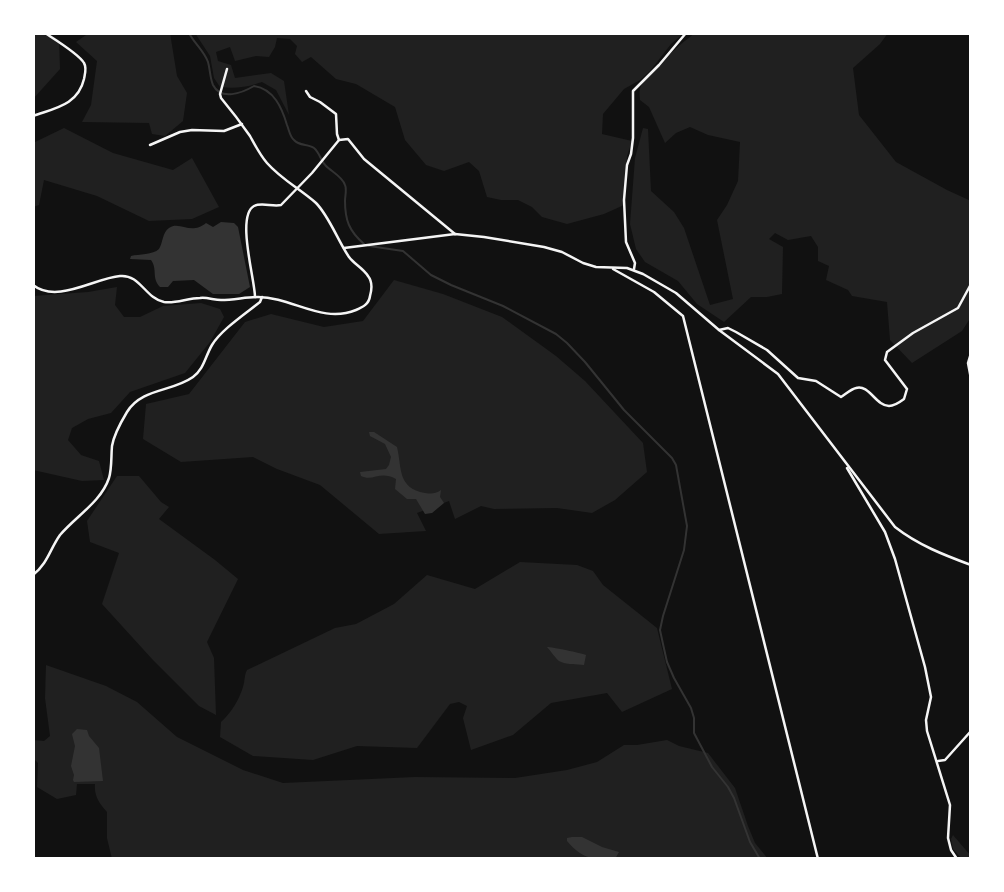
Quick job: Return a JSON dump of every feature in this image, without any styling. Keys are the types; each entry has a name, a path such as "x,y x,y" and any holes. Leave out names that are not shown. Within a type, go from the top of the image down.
{"street":[{"path":"33,116 76,97 86,71 83,61 44,33"},
{"path":"634,270 635,263 626,242 624,217 627,165 633,138 632,91 686,33"},
{"path":"33,285 47,290 62,290 127,276 136,281 150,296 167,302 201,298 222,300 262,297 325,314 352,312 364,307 369,300 371,282 367,274 355,264 318,205 279,176 264,160 242,124 221,98 227,69"},
{"path":"306,91 310,97 336,114 339,140"},
{"path":"150,145 180,132 219,132 242,124"},
{"path":"255,297 247,243 249,211 258,205 281,205 339,140 348,139 364,159 455,234"},
{"path":"344,248 455,234 484,237 544,247 596,267 634,270 660,283 778,374 895,527 928,548 971,565"},
{"path":"610,268 654,292 682,316 818,859"},
{"path":"719,330 728,328 767,350 798,378 816,381 841,397 860,387 880,403 892,406 904,399 907,390 885,360 887,352 913,333 958,308 971,284"},
{"path":"33,575 48,558 58,538 102,493 109,477 112,444 127,411 145,396 193,377 202,368 211,346 219,336 260,302 262,297"},
{"path":"971,353 968,371 971,379"},
{"path":"844,461 885,532 895,559 925,667 931,697 926,720 927,732 950,805 948,838 957,859"},
{"path":"937,761 945,760 971,731"}],"shaded area":[{"path":"33,33 48,33 59,40 60,69 33,99"},
{"path":"89,33 170,33 177,76 187,93 183,121 165,136 152,134 149,123 82,122 91,105 97,61 76,42"},
{"path":"195,33 684,33 671,44 650,71 624,89 603,114 602,134 632,141 627,156 624,205 604,214 567,224 542,217 532,207 518,200 487,197 479,171 469,162 444,171 426,165 405,140 395,107 356,84 336,79 311,57 302,62 295,54 297,46 290,39 277,38 269,57 256,56 235,61 230,47 216,52 218,61 231,65 235,78 271,73 284,81 289,115 276,90 262,82 241,87 220,87 214,78 210,56"},
{"path":"695,33 888,33 880,44 853,68 859,115 896,162 971,201 971,317 962,331 912,363 890,340 887,302 852,296 848,290 826,280 829,266 818,261 818,247 811,236 788,240 775,233 769,239 783,247 782,294 751,297 724,322 697,304 678,281 645,262 636,249 630,224 635,158 643,128 648,129 651,191 674,212 684,228 710,305 733,299 717,220 738,181 740,142 708,135 690,127 676,133 665,143 649,107 640,100 640,89 648,75"},
{"path":"64,128 113,153 173,170 192,158 219,207 192,219 149,221 97,196 44,180 39,205 33,207 33,143"},
{"path":"221,222 234,223 238,227 250,287 239,294 213,294 194,280 173,281 168,287 160,287 151,260 130,259 131,256 159,249 165,233 173,226 195,228 206,223 213,227"},
{"path":"394,280 443,294 502,317 556,356 585,381 643,443 647,472 615,500 592,513 557,508 494,509 481,506 455,519 449,501 417,513 426,531 379,534 320,485 253,457 181,462 143,439 146,404 189,394 245,322 271,314 324,327 363,321"},
{"path":"117,287 115,305 124,317 140,317 163,306 201,303 220,309 224,317 210,342 185,373 130,392 111,413 88,419 72,428 68,440 81,455 99,461 104,480 82,481 33,470 33,296"},
{"path":"369,432 374,432 397,447 402,476 410,487 427,493 441,490 440,497 444,503 432,513 425,514 416,499 407,499 395,489 396,479 361,476 360,472 386,469 391,457 385,444 370,436"},
{"path":"117,476 139,476 161,502 169,507 159,519 238,579 207,642 214,658 216,715 199,706 102,604 119,553 90,542 87,521"},
{"path":"520,562 577,565 593,571 603,585 657,628 672,689 622,712 607,693 551,703 513,735 471,750 463,718 467,706 459,702 450,704 417,748 357,746 313,760 253,756 220,737 221,722 239,697 247,670 335,628 356,624 394,604 427,575 475,589"},
{"path":"547,647 586,655 584,665 559,661"},
{"path":"46,665 106,686 137,702 177,737 243,770 283,783 415,777 515,778 567,770 597,762 624,745 667,740 708,753 735,788 755,843 768,859 112,859 107,838 107,812 95,792 95,784 77,784 76,795 57,799 37,787 38,763 33,758 33,740 44,741 50,736 45,698"},
{"path":"77,729 87,730 99,748 103,781 73,780 71,766 75,746 72,734"},
{"path":"953,835 971,859 962,859 953,849"},
{"path":"582,837 619,852 615,859 589,857 578,852 567,841 567,838"}],"waterway":[{"path":"189,33 206,58 213,85 217,90 232,94 254,86 267,91 280,106 293,139 314,148 326,166 342,179 346,188 347,220 351,230 364,244"},
{"path":"369,246 403,251 431,275 503,306 556,334 585,362 624,410 672,458 676,465 687,526 684,550 660,630 663,644 667,662 691,708 694,733 712,767 734,798 750,842 760,859"}]}
